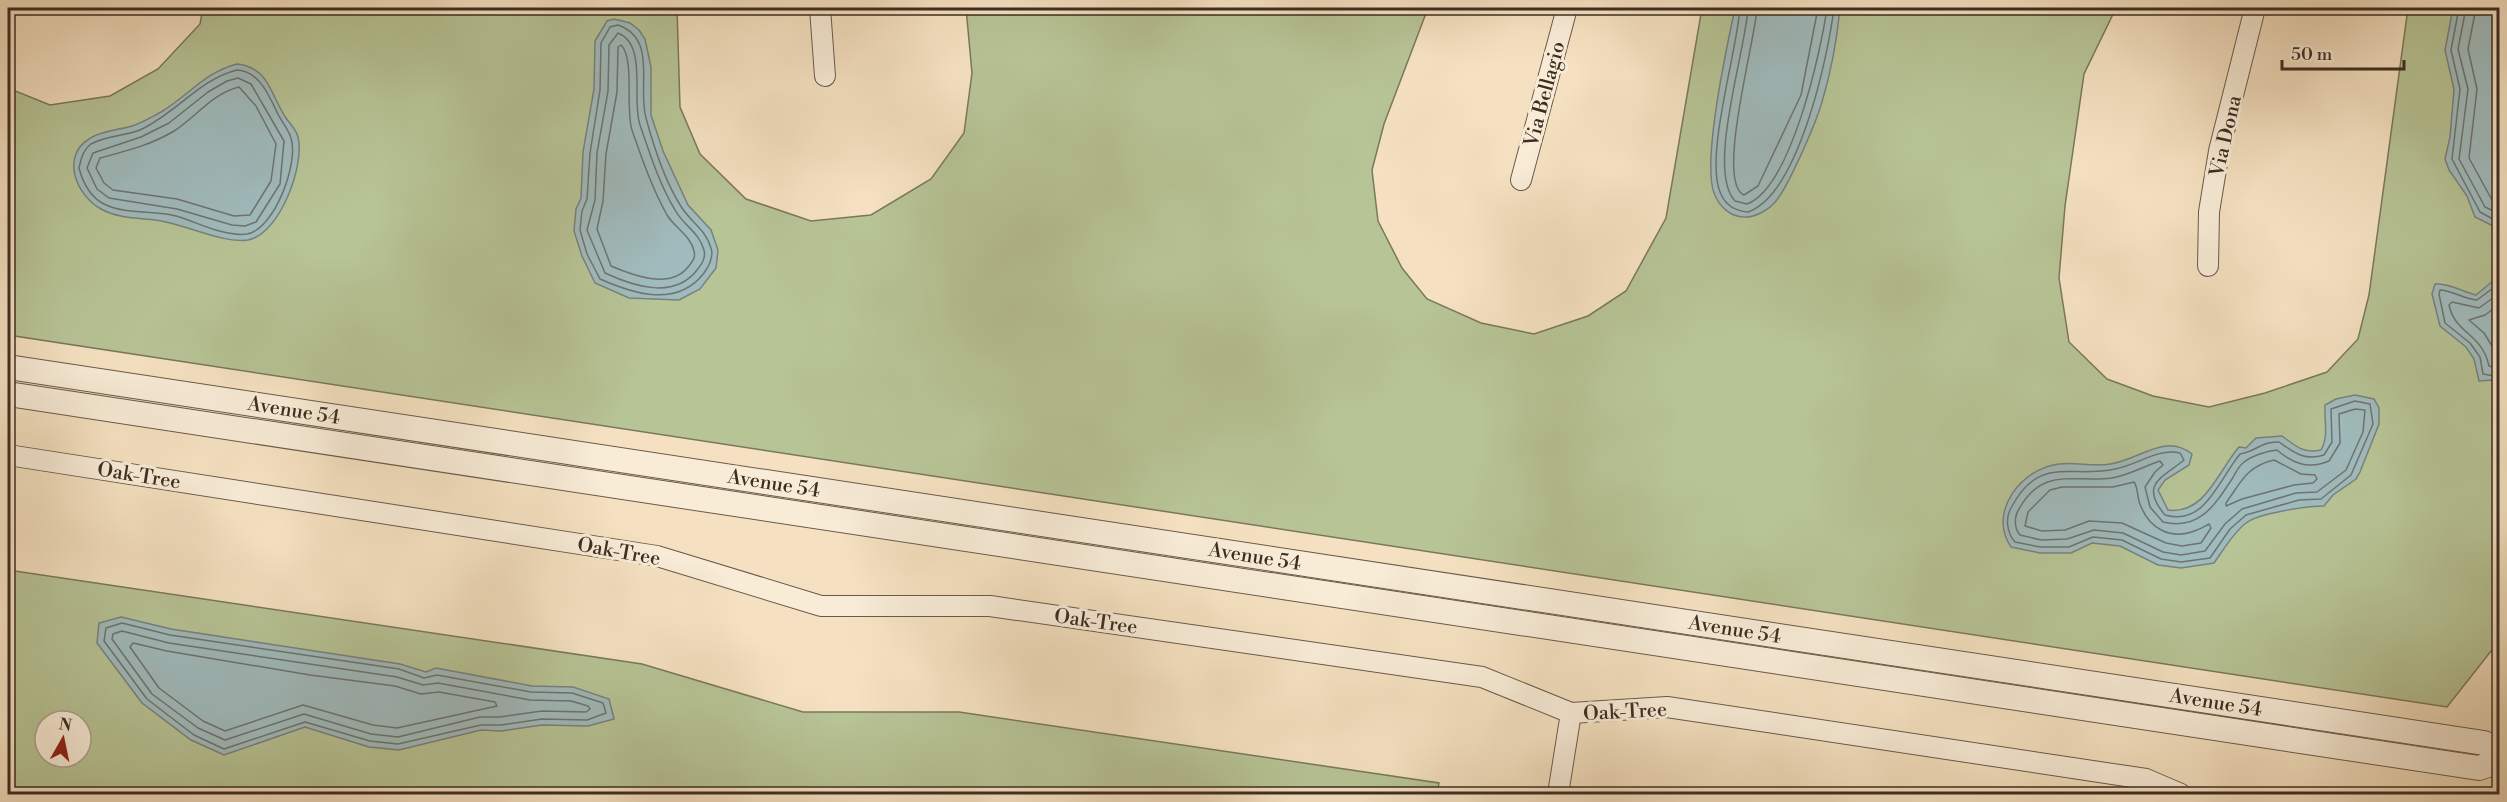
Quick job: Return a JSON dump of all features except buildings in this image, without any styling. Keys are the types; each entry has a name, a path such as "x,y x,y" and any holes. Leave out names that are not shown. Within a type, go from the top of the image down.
{"street":[{"path":"820,8 825,76"},
{"name":"Via Bellagio","path":"1521,180 1567,8"},
{"name":"Via Dona","path":"2208,266 2210,212 2219,151 2255,8"},
{"name":"Avenue 54","path":"8,367 2484,743 2499,752"},
{"name":"Avenue 54","path":"8,394 2468,767 2479,768 2499,761"},
{"name":"Oak-Tree","path":"8,455 657,556 821,606 990,606 1482,677 1571,713 1667,707 2146,779 2181,795"},
{"path":"1558,795 1571,713"}],"green space":[{"path":"203,8 677,8 680,107 700,154 746,199 811,221 871,215 931,179 964,133 972,73 966,8 1428,8 1384,124 1372,170 1378,221 1402,268 1427,299 1481,323 1534,334 1588,316 1626,291 1666,218 1702,8 2116,8 2084,74 2065,206 2059,278 2069,342 2107,379 2153,396 2209,407 2265,393 2327,372 2358,339 2369,295 2408,8 2499,8 2499,641 2447,707 8,335 8,88 50,105 110,96 158,69 200,24"},
{"path":"8,570 642,664 803,712 959,712 1439,783 1437,794 8,794"}],"water":[{"path":"1735,8 1840,8 1825,91 1802,153 1776,201 1761,213 1748,217 1734,215 1722,206 1714,193 1711,177 1713,130"},
{"path":"2453,8 2499,9 2499,229 2475,217 2467,196 2449,170 2445,159 2450,137 2454,89 2445,50"},
{"path":"614,19 630,23 645,39 651,67 651,115 663,151 688,205 711,230 718,250 716,268 700,289 679,300 629,298 595,283 582,256 574,231 576,209 581,198 583,152 594,89 595,41 607,21"},
{"path":"237,64 248,66 263,77 298,137 298,164 288,197 280,212 260,235 248,240 226,239 166,222 121,216 107,212 92,203 79,186 75,176 75,156 80,147 99,134 147,120 171,106 215,73"},
{"path":"2499,276 2499,384 2492,380 2479,381 2474,359 2466,347 2440,326 2432,294 2435,284 2440,284 2476,295"},
{"path":"2355,395 2374,399 2379,408 2379,424 2356,479 2333,495 2324,506 2272,513 2252,519 2233,536 2214,563 2181,568 2158,565 2120,546 2092,543 2071,553 2040,553 2011,547 2005,534 2003,520 2012,494 2021,483 2045,467 2059,464 2110,464 2162,446 2182,448 2192,454 2189,465 2165,480 2158,490 2168,510 2181,510 2201,499 2239,447 2246,448 2256,438 2282,436 2304,450 2321,450 2326,434 2325,405 2336,399"},
{"path":"121,617 171,629 400,664 426,672 436,668 532,686 573,687 609,699 614,719 588,726 542,725 501,731 481,730 399,750 369,747 305,727 224,755 191,740 142,703 97,643 99,623"}]}
